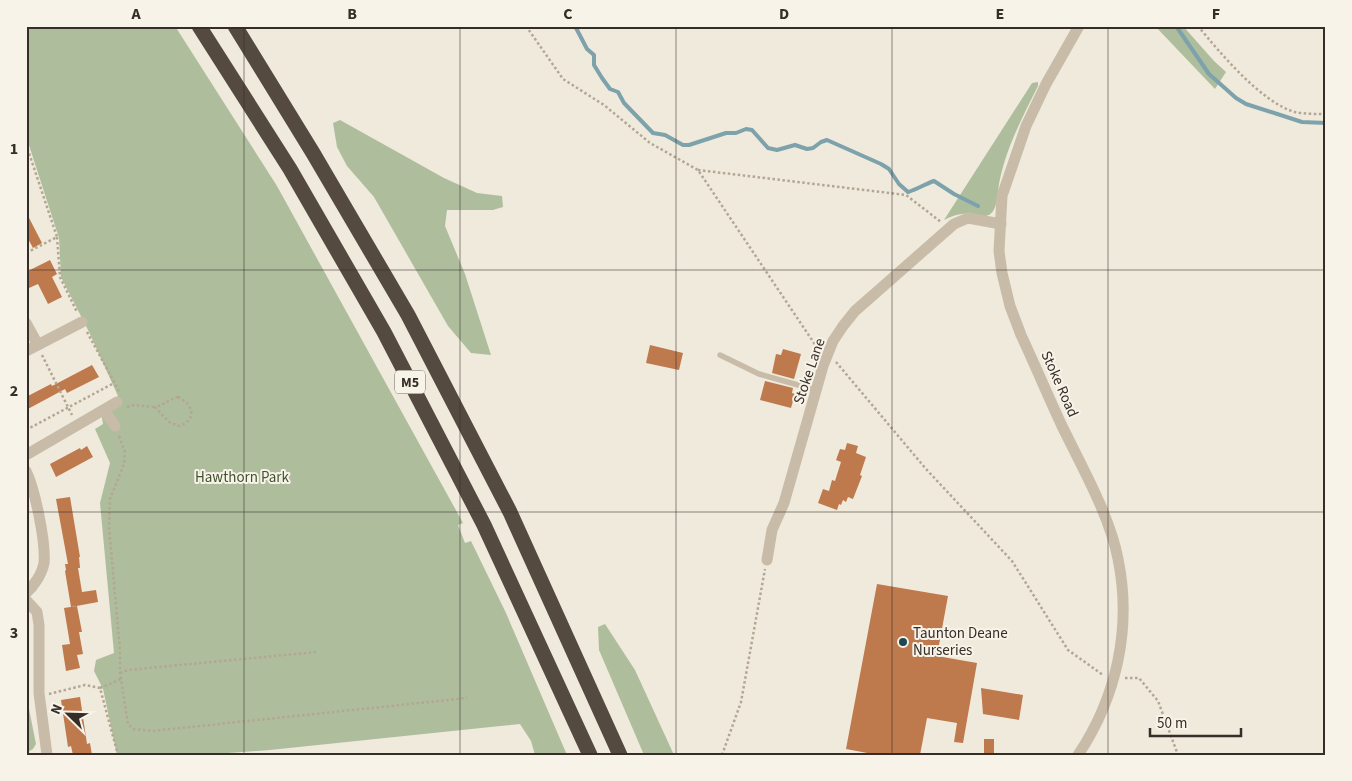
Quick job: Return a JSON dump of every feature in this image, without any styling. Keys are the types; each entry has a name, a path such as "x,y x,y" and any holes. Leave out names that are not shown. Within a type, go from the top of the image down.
{"highway":[{"name":"M5","path":"199,26 290,169 384,332 484,525 590,755"},
{"name":"M5","path":"235,26 314,153 408,315 510,512 620,755"}],"street":[{"name":"Stoke Road","path":"1078,755 1096,723 1118,667 1122,643 1123,590 1118,558 1102,510 1021,335 1010,306 999,251 1002,196 1026,126 1046,84 1079,26"},
{"name":"Stoke Lane","path":"767,560 772,530 784,503 827,356 838,333 855,311 948,227 968,218 1000,224"},
{"path":"26,351 82,322"},
{"path":"26,323 38,345"},
{"path":"26,456 117,402"},
{"path":"104,410 114,426"},
{"path":"26,471 31,482 44,545 44,564 37,580 26,593"},
{"path":"26,600 37,612 39,625 39,693 47,755"}],"lane":[{"path":"720,356 760,374 816,390"}],"path":[{"path":"526,26 563,80 604,105 650,143 698,170 906,195 948,227"},
{"path":"1198,26 1229,63 1266,96 1286,109 1297,112 1326,114"},
{"path":"26,144 57,237 26,253"},
{"path":"698,170 820,353 835,361 926,468 1012,561 1068,650 1101,674 1114,679 1139,678 1158,701 1178,755"},
{"path":"38,345 77,426"},
{"path":"26,430 114,383"},
{"path":"117,402 125,407 134,405 156,407 165,404 171,398 178,398 189,405 191,418 182,425 173,424 165,419 156,407"},
{"path":"114,426 125,452 124,464 110,499 108,511 120,651 120,673 128,724 133,729 152,731 467,698"},
{"path":"722,755 741,702 767,560"},
{"path":"120,673 128,670 316,652"},
{"path":"39,693 48,694 85,686 100,688 121,679"},
{"path":"100,688 118,755"}],"green space":[{"name":"Hawthorn Park","path":"26,26 175,26 277,186 463,523 458,525 465,543 471,541 506,613 567,755 535,755 531,741 520,724 270,750 200,755 117,755 103,689 94,671 96,660 114,653 100,503 110,463 95,429 103,424 100,407 118,396 61,277 59,238 26,136 28,117 26,112"},
{"path":"1155,26 1183,26 1226,72 1215,89"},
{"path":"1038,82 1038,86 1016,131 1007,155 1000,179 995,208 989,215 959,214 944,220 1032,83"},
{"path":"340,120 444,178 477,193 502,196 503,207 493,210 447,210 445,226 465,274 491,355 471,353 448,326 374,197 347,166 337,147 333,123"},
{"path":"605,624 635,670 674,755 644,755 599,650 598,627"},
{"path":"26,676 28,676 29,709 36,744 28,752"}],"building":[{"path":"26,212 42,243 33,248 26,235"},
{"path":"50,260 57,274 52,277 62,297 48,304 38,284 29,288 26,283 26,272"},
{"path":"650,345 683,353 679,370 646,363"},
{"path":"783,349 801,354 794,379 772,373 776,354 781,355"},
{"path":"92,365 99,377 67,393 65,389 26,410 26,397"},
{"path":"765,381 793,388 792,393 795,394 791,408 760,400"},
{"path":"847,443 858,446 856,453 866,457 860,475 862,476 853,499 848,497 846,502 843,500 837,510 818,503 823,489 829,491 832,480 835,481 841,462 836,460 840,449 845,450"},
{"path":"87,446 93,457 56,477 50,464"},
{"path":"70,497 80,557 80,568 78,568 82,592 96,590 98,602 71,607 65,571 65,564 68,564 56,499"},
{"path":"877,584 948,596 937,656 977,663 963,743 954,742 957,723 927,718 920,755 878,755 846,749"},
{"path":"77,606 82,632 79,632 83,654 77,655 80,668 66,671 62,645 70,644 64,608"},
{"path":"981,688 1023,695 1019,720 983,714"},
{"path":"80,697 87,744 90,743 92,755 73,755 71,746 68,747 61,700"},
{"path":"984,739 994,739 994,755 984,755"}],"waterway":[{"path":"575,26 587,49 594,55 594,65 610,89 618,92 624,103 653,133 665,135 683,145 689,145 726,133 736,133 746,129 752,130 768,148 777,150 795,145 807,149 813,148 827,140 889,169 899,184 908,192 934,181 978,206"},
{"path":"1176,26 1209,74 1236,98 1246,104 1302,122 1326,123"}],"place":[{"name":"Taunton Deane Nurseries","path":"903,642"}]}
